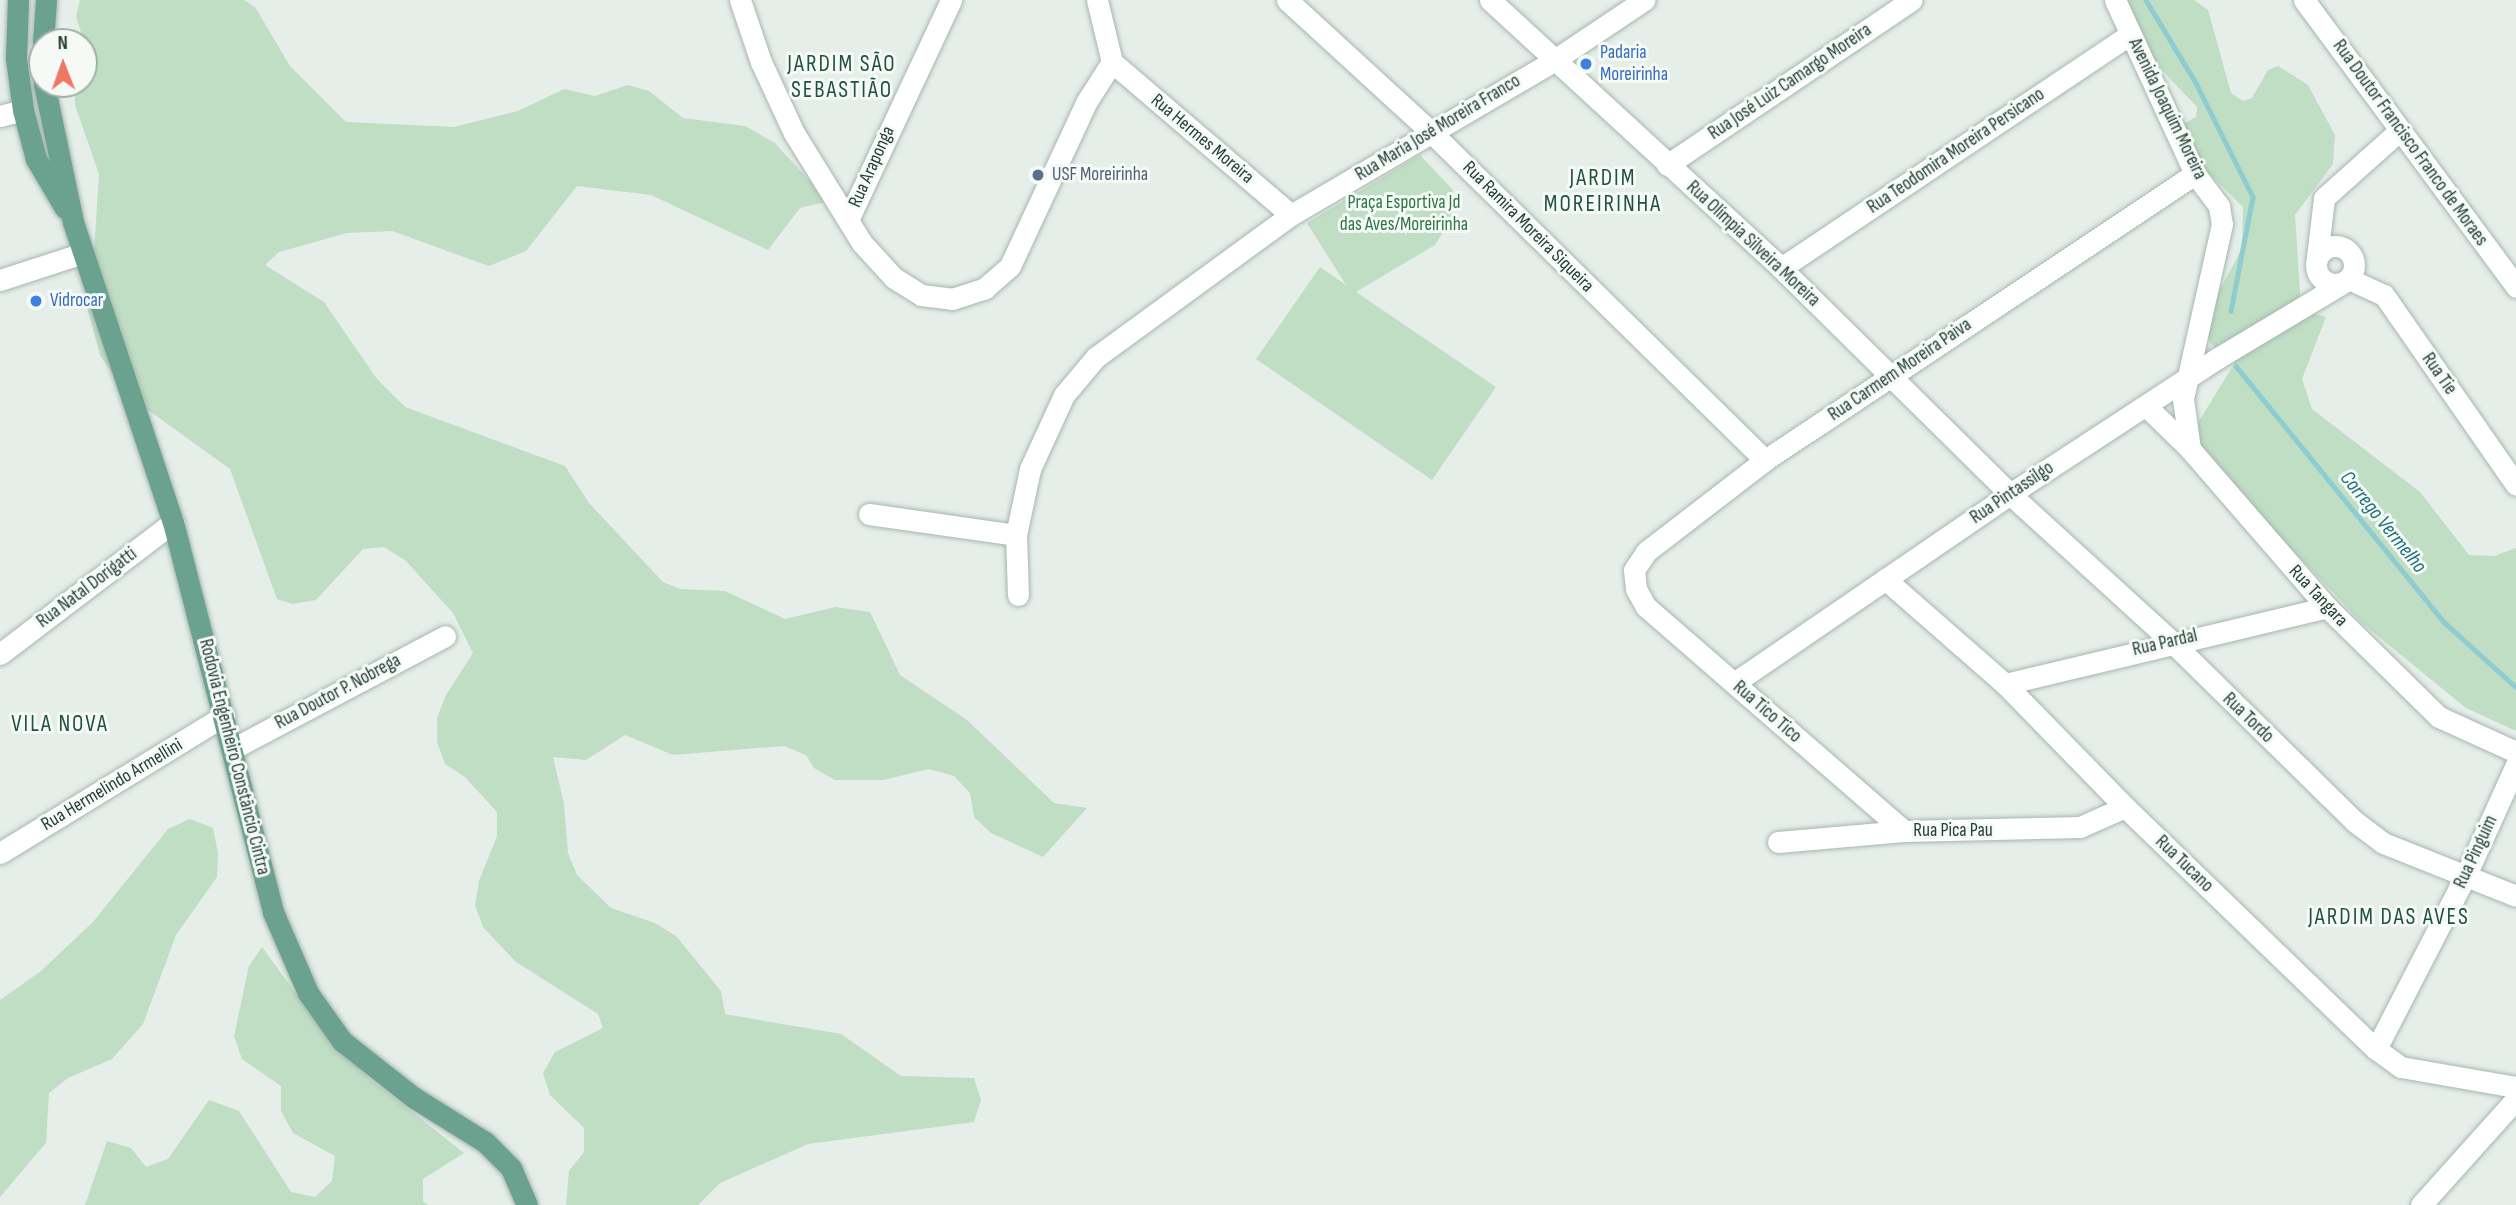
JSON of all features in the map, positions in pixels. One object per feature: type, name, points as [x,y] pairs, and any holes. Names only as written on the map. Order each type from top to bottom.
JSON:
[{"type":"main road","name":"Rodovia Engenheiro Constâncio Cintra","points":[[18,0],[16,58],[23,110],[36,159],[73,222]]},
{"type":"main road","points":[[44,28],[46,0]]},
{"type":"main road","name":"Rodovia Engenheiro Constâncio Cintra","points":[[47,98],[73,222],[173,522],[273,912],[308,993],[342,1041],[413,1097],[485,1142],[510,1168],[527,1205]]},
{"type":"street","points":[[740,0],[761,62],[794,133],[848,220],[894,278],[921,295],[952,299],[985,289],[1010,266],[1087,101],[1112,62],[1097,0]]},
{"type":"street","name":"Rua Araponga","points":[[848,220],[951,0]]},
{"type":"street","name":"Rua Ramira Moreira Siqueira","points":[[1287,0],[1432,133],[1765,460]]},
{"type":"street","name":"Rua Olímpia Silveira Moreira","points":[[1490,0],[1553,61],[1781,268],[2010,494]]},
{"type":"street","name":"Rua Maria José Moreira Franco","points":[[1018,594],[1016,535],[1030,469],[1064,395],[1096,356],[1130,328],[1292,215],[1553,61],[1644,0]]},
{"type":"street","name":"Rua José Luiz Camargo Moreira","points":[[1667,165],[1912,0]]},
{"type":"street","name":"Avenida Joaquim Moreira","points":[[2115,0],[2195,174],[2219,206],[2222,224],[2186,379],[2183,416],[2190,449]]},
{"type":"street","name":"Rua Doutor Francisco Franco de Moraes","points":[[2304,0],[2516,287]]},
{"type":"street","name":"Rua Teodomira Moreira Persicano","points":[[1781,268],[2130,34]]},
{"type":"street","name":"Rua Hermes Moreira","points":[[1112,62],[1292,215]]},
{"type":"street","points":[[0,116],[23,110]]},
{"type":"street","points":[[2321,208],[2355,265],[2346,281],[2328,283],[2317,265],[2321,208],[2325,198],[2400,130]]},
{"type":"street","name":"Rua Carmem Moreira Paiva","points":[[1636,589],[1634,570],[1647,551],[1765,460],[2195,174]]},
{"type":"street","points":[[824,181],[835,186],[865,184]]},
{"type":"street","points":[[2297,312],[2317,265],[2328,247],[2343,247]]},
{"type":"street","points":[[0,280],[83,253]]},
{"type":"street","name":"Rua Pintassilgo","points":[[1734,683],[2010,494],[2216,359],[2346,281]]},
{"type":"street","name":"Rua Tie","points":[[2346,281],[2384,295],[2516,485]]},
{"type":"street","points":[[2196,332],[2202,348],[2216,359]]},
{"type":"street","name":"Rua Tangara","points":[[2146,406],[2190,449],[2327,607],[2439,717],[2516,752]]},
{"type":"street","name":"Rua Tordo","points":[[2010,494],[2171,641],[2354,821],[2383,843],[2516,896]]},
{"type":"street","points":[[869,514],[1016,535]]},
{"type":"street","name":"Rua Natal Dorigatti","points":[[3,646],[173,522]]},
{"type":"street","name":"Rua Tucano","points":[[1885,579],[2005,684],[2125,807],[2376,1049],[2401,1067],[2516,1087]]},
{"type":"street","name":"Rua Tico Tico","points":[[1636,589],[1646,607],[1904,831]]},
{"type":"street","name":"Rua Pardal","points":[[2005,684],[2171,641],[2327,607]]},
{"type":"street","name":"Rua Doutor P. Nobrega","points":[[232,748],[445,636]]},
{"type":"street","name":"Rua Hermelindo Armellini","points":[[0,853],[224,716]]},
{"type":"street","name":"Rua Pinguim","points":[[2376,1049],[2466,875],[2516,765]]},
{"type":"street","name":"Rua Pica Pau","points":[[1778,842],[1904,831],[2080,827],[2125,807]]},
{"type":"street","points":[[2421,1205],[2516,1099]]},
{"type":"green space","points":[[80,0],[244,0],[255,7],[290,66],[346,122],[454,127],[518,111],[564,89],[595,96],[628,85],[649,91],[683,118],[745,126],[775,143],[817,189],[825,202],[800,208],[768,250],[651,195],[577,186],[526,251],[489,266],[392,231],[347,233],[279,252],[265,265],[324,302],[377,379],[405,407],[565,466],[589,503],[663,582],[680,589],[725,591],[785,619],[835,607],[870,612],[900,675],[967,720],[1054,803],[1087,808],[1043,857],[991,833],[974,817],[970,793],[954,776],[929,769],[883,780],[835,780],[814,768],[806,755],[784,746],[673,755],[625,735],[586,760],[553,757],[564,804],[568,853],[577,875],[611,908],[655,923],[676,936],[721,991],[725,1014],[841,1034],[901,1076],[974,1078],[981,1100],[974,1122],[808,1144],[720,1183],[698,1205],[566,1205],[569,1171],[584,1152],[584,1128],[550,1095],[543,1073],[555,1052],[603,1028],[598,1014],[516,962],[483,927],[475,905],[479,881],[497,836],[497,812],[465,777],[445,764],[437,742],[437,718],[446,695],[473,653],[453,613],[406,561],[384,547],[363,549],[316,600],[292,604],[277,599],[230,469],[126,394],[100,355],[87,307],[86,274],[94,253],[99,174],[75,105],[75,98],[98,98],[98,28],[80,28],[76,16]]},
{"type":"green space","points":[[2117,0],[2194,0],[2208,10],[2231,93],[2243,101],[2252,98],[2268,70],[2278,66],[2308,85],[2335,135],[2333,164],[2295,215],[2301,309],[2326,317],[2302,379],[2312,409],[2420,492],[2469,555],[2494,556],[2516,548],[2516,731],[2466,708],[2363,624],[2207,460],[2193,431],[2234,364],[2210,343],[2204,320],[2242,248],[2243,207],[2178,143],[2174,129],[2196,117],[2197,107],[2155,63]]},
{"type":"green space","name":"Praça Esportiva Jd das Aves/Moreirinha","points":[[1420,155],[1453,190],[1453,216],[1435,245],[1356,292],[1496,387],[1432,480],[1256,359],[1320,267],[1346,285],[1307,223]]},
{"type":"green space","points":[[190,819],[213,828],[218,853],[217,877],[176,935],[143,1024],[112,1059],[68,1078],[49,1093],[46,1143],[0,1197],[0,1000],[41,971],[93,922],[168,829]]},
{"type":"green space","points":[[262,947],[318,1024],[368,1077],[464,1153],[423,1179],[423,1202],[429,1205],[85,1205],[107,1141],[131,1148],[146,1167],[168,1159],[209,1100],[239,1111],[291,1192],[315,1197],[332,1181],[335,1156],[293,1133],[281,1111],[281,1086],[242,1059],[234,1036],[249,966]]},
{"type":"waterway","name":"Corrego Vermelho","points":[[2146,0],[2196,83],[2253,197],[2231,311]]},
{"type":"waterway","name":"Corrego Vermelho","points":[[2236,366],[2445,623],[2516,687]]},
{"type":"place","name":"Padaria Moreirinha","points":[[1586,64]]},
{"type":"place","name":"USF Moreirinha","points":[[1038,175]]},
{"type":"place","name":"Vidrocar","points":[[36,301]]},
{"type":"district","name":"JARDIM SÃO SEBASTIÃO","points":[[842,77]]},
{"type":"district","name":"JARDIM MOREIRINHA","points":[[1603,191]]},
{"type":"district","name":"VILA NOVA","points":[[60,724]]},
{"type":"district","name":"JARDIM DAS AVES","points":[[2389,917]]}]
